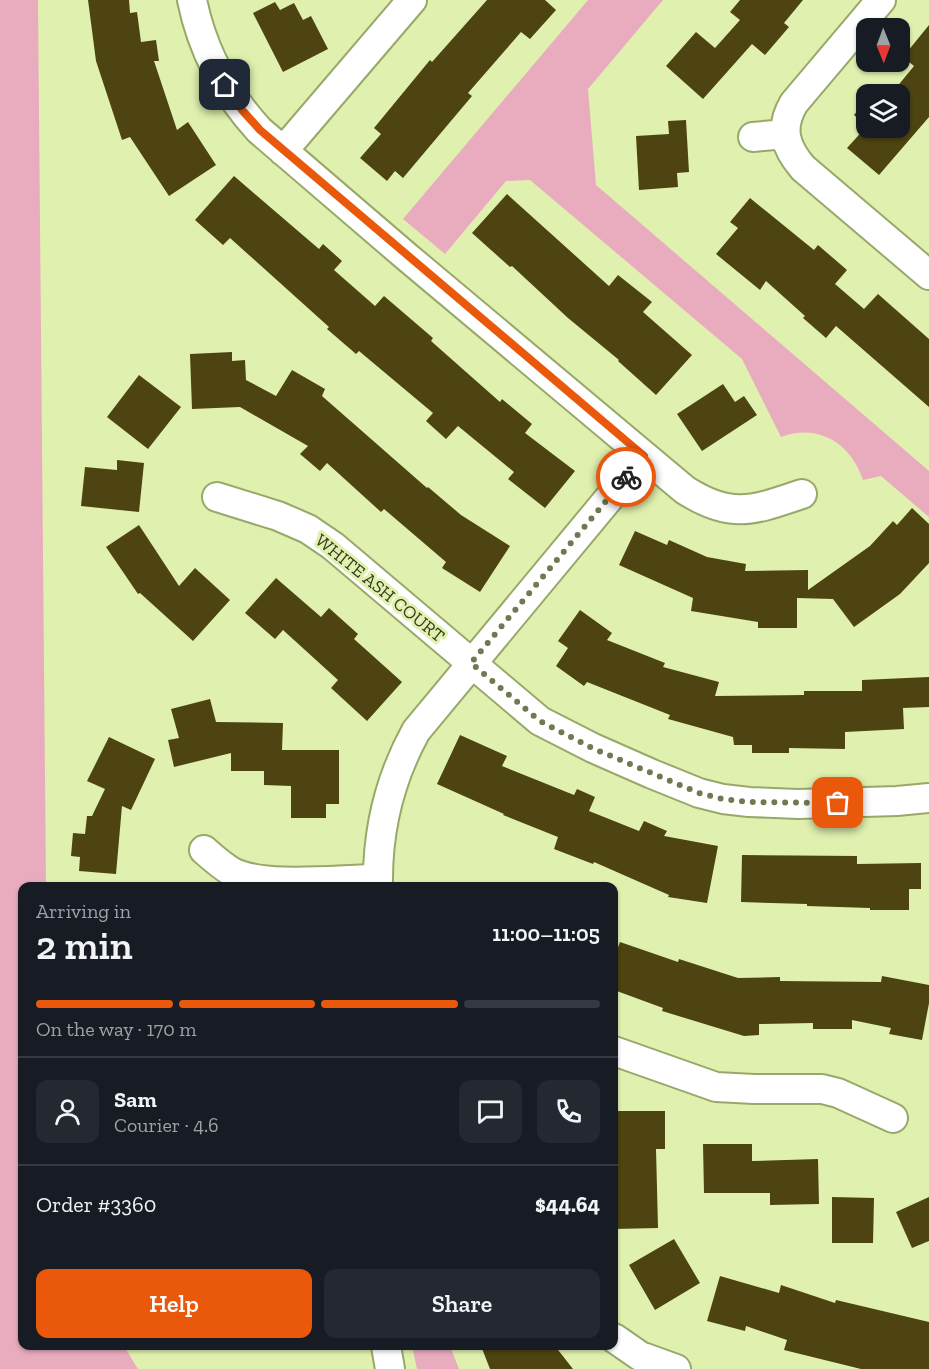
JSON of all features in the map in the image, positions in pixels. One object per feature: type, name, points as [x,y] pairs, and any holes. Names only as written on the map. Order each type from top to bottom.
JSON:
[{"type":"street","points":[[192,0],[197,24],[206,46],[225,85],[250,120],[283,151],[644,456],[699,498],[727,508],[743,510],[760,508],[802,494]]},
{"type":"street","points":[[283,151],[412,0]]},
{"type":"street","points":[[881,0],[794,103],[785,121],[785,134],[791,151],[803,168],[929,275]]},
{"type":"street","points":[[753,137],[785,134]]},
{"type":"street","points":[[378,882],[378,851],[385,808],[399,763],[416,730],[644,456]]},
{"type":"street","name":"WHITE ASH COURT","points":[[217,497],[278,516],[308,529],[333,546],[540,721],[592,748],[699,793],[723,799],[798,804],[929,798]]},
{"type":"street","points":[[204,850],[234,873],[252,878],[327,882]]},
{"type":"street","points":[[618,1052],[716,1087],[822,1089],[838,1093],[893,1118]]},
{"type":"street","points":[[618,1341],[640,1356],[676,1369]]},
{"type":"street","points":[[387,1350],[390,1369]]},
{"type":"shaded area","points":[[0,0],[38,0],[46,882],[18,882],[18,1350],[126,1350],[138,1369],[0,1369]]},
{"type":"shaded area","points":[[588,0],[663,0],[588,89],[596,185],[929,471],[929,517],[881,476],[863,480],[850,456],[832,440],[808,433],[795,433],[781,437],[742,359],[530,180],[506,181],[445,254],[403,219]]},
{"type":"shaded area","points":[[413,1350],[452,1350],[459,1369],[417,1369]]},
{"type":"building","points":[[88,0],[129,0],[130,13],[137,12],[141,42],[156,40],[159,61],[154,61],[177,130],[188,122],[216,165],[169,196],[130,137],[122,140],[96,61]]},
{"type":"building","points":[[487,0],[545,0],[556,10],[530,39],[521,32],[468,93],[472,96],[403,178],[395,171],[387,181],[360,158],[381,134],[374,128],[430,60],[432,62]]},
{"type":"building","points":[[740,0],[803,0],[784,23],[789,27],[765,55],[752,44],[703,99],[666,66],[696,32],[715,48],[740,20],[730,12]]},
{"type":"building","points":[[275,2],[280,10],[294,3],[303,20],[311,16],[328,49],[283,72],[253,13]]},
{"type":"building","points":[[929,25],[929,117],[879,175],[847,148],[856,138],[910,138],[910,84],[899,84],[914,66],[910,63],[910,48]]},
{"type":"building","points":[[686,120],[689,172],[677,173],[678,187],[639,190],[636,136],[669,134],[668,121]]},
{"type":"building","points":[[234,176],[319,249],[323,244],[342,261],[334,270],[375,306],[384,296],[433,338],[431,341],[500,402],[502,399],[532,424],[525,433],[575,471],[545,508],[508,479],[514,472],[458,426],[446,439],[426,421],[433,413],[359,351],[356,354],[327,329],[329,327],[230,238],[223,245],[195,220]]},
{"type":"building","points":[[507,194],[609,286],[618,275],[652,302],[643,312],[692,355],[656,395],[619,360],[472,233]]},
{"type":"building","points":[[750,198],[814,250],[818,245],[847,270],[835,284],[864,309],[878,294],[929,339],[929,407],[836,326],[826,338],[766,281],[760,290],[716,254],[738,228],[730,222]]},
{"type":"building","points":[[232,352],[232,361],[245,360],[246,380],[276,396],[292,370],[325,389],[322,396],[427,488],[461,515],[510,546],[480,592],[442,568],[446,562],[384,509],[381,512],[327,463],[320,471],[300,454],[308,446],[240,407],[192,409],[190,354]]},
{"type":"building","points":[[139,375],[181,407],[148,449],[107,417]]},
{"type":"building","points":[[723,384],[735,402],[744,396],[757,415],[702,451],[677,414]]},
{"type":"building","points":[[117,460],[144,463],[139,512],[81,506],[85,467],[117,470]]},
{"type":"building","points":[[912,508],[929,524],[929,563],[900,594],[854,627],[833,599],[797,598],[797,628],[758,628],[758,622],[691,611],[693,598],[619,565],[635,531],[667,545],[669,540],[707,557],[746,564],[745,571],[808,570],[808,590],[870,546],[893,521],[897,525]]},
{"type":"building","points":[[139,525],[179,586],[195,568],[230,600],[193,641],[140,593],[138,594],[106,547]]},
{"type":"building","points":[[276,578],[321,617],[329,608],[358,634],[354,639],[402,682],[367,721],[331,688],[338,680],[283,630],[275,639],[245,613]]},
{"type":"building","points":[[580,610],[612,633],[607,640],[665,663],[663,667],[719,682],[715,696],[804,695],[804,691],[862,691],[862,680],[929,677],[929,707],[903,708],[904,729],[845,732],[845,749],[789,748],[789,753],[752,753],[752,745],[734,745],[733,737],[668,719],[670,715],[587,682],[584,686],[556,666],[568,648],[558,641]]},
{"type":"building","points":[[210,699],[216,722],[283,723],[282,750],[339,750],[339,804],[326,804],[326,818],[291,818],[291,786],[264,785],[264,771],[231,771],[231,753],[174,767],[168,740],[179,738],[171,709]]},
{"type":"building","points":[[460,735],[507,756],[502,766],[574,795],[577,789],[595,797],[589,811],[639,831],[644,821],[667,831],[664,836],[718,846],[707,903],[668,897],[669,895],[594,862],[593,864],[554,849],[558,837],[503,815],[437,784]]},
{"type":"building","points":[[109,737],[155,759],[131,810],[122,806],[116,874],[79,871],[80,857],[71,856],[73,833],[85,834],[87,816],[92,816],[105,789],[87,781]]},
{"type":"building","points":[[742,855],[857,856],[857,864],[921,863],[921,889],[909,889],[909,910],[870,910],[870,908],[807,906],[807,904],[741,902]]},
{"type":"building","points":[[620,942],[678,962],[679,959],[738,978],[780,977],[780,981],[881,982],[882,976],[929,985],[929,1003],[922,1040],[889,1034],[891,1028],[852,1020],[852,1029],[813,1029],[813,1023],[759,1024],[759,1035],[744,1036],[662,1011],[663,1008],[618,991]]},
{"type":"building","points":[[618,1111],[665,1111],[665,1149],[656,1149],[658,1228],[618,1229]]},
{"type":"building","points":[[703,1144],[752,1144],[752,1161],[818,1159],[819,1204],[770,1205],[770,1193],[704,1193]]},
{"type":"building","points":[[832,1197],[874,1198],[873,1243],[832,1243]]},
{"type":"building","points":[[929,1197],[929,1241],[912,1248],[896,1212]]},
{"type":"building","points":[[674,1239],[700,1283],[655,1310],[629,1265]]},
{"type":"building","points":[[720,1276],[779,1293],[781,1285],[835,1303],[836,1300],[929,1322],[929,1369],[861,1369],[784,1350],[787,1340],[746,1326],[745,1331],[707,1321]]},
{"type":"building","points":[[483,1350],[558,1350],[573,1369],[490,1369]]},
{"type":"way so far","points":[[626,477],[471,663],[540,721],[592,748],[699,793],[748,802],[838,803]]},
{"type":"route","points":[[225,85],[250,120],[283,151],[644,456],[626,477]]}]
